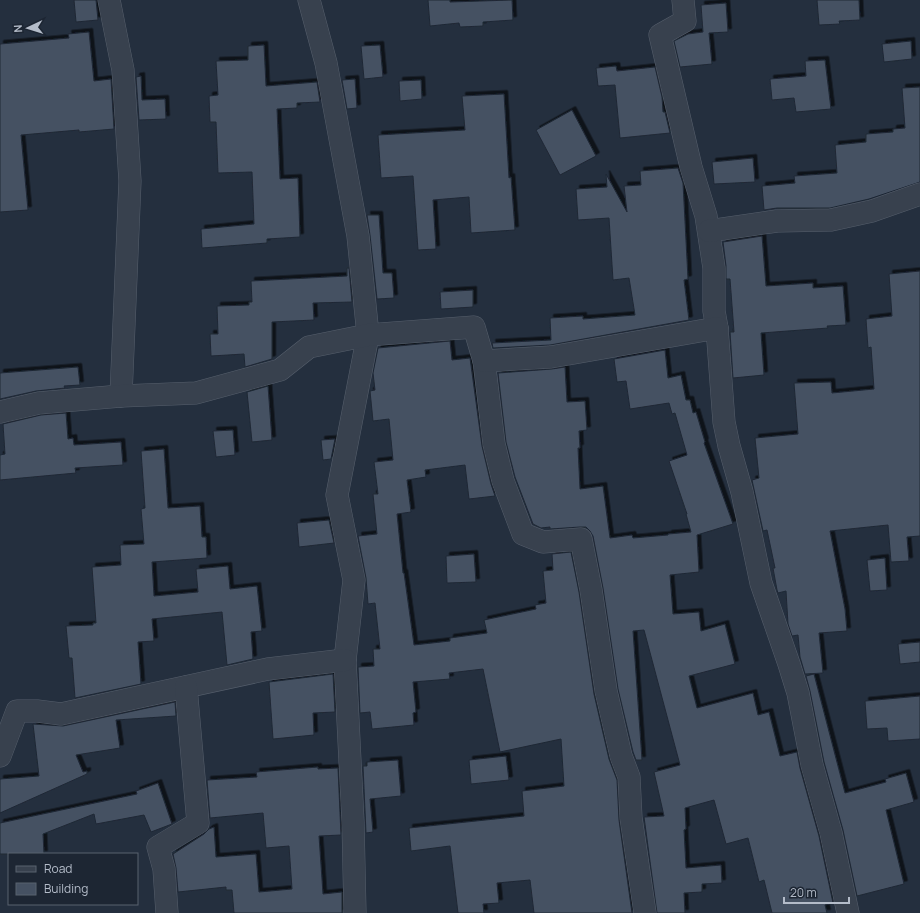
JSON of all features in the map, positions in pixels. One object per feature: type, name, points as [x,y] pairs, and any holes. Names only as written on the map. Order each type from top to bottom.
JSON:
[{"type":"street","points":[[109,0],[123,70],[130,181],[122,396]]},
{"type":"street","points":[[309,0],[326,63],[358,236],[368,335],[337,495],[354,580],[345,660],[354,822],[356,913]]},
{"type":"street","points":[[683,0],[685,21],[660,35],[691,167],[709,231],[714,268],[714,311],[717,328],[725,428],[742,492],[761,583],[798,693],[812,765],[831,833],[848,913]]},
{"type":"street","points":[[709,231],[777,221],[831,220],[872,211],[920,194]]},
{"type":"street","points":[[0,412],[39,403],[122,396],[196,393],[280,370],[309,347],[368,335],[474,327],[484,361],[494,444],[503,481],[523,534],[542,542],[581,539],[591,590],[606,690],[621,756],[629,777],[631,818],[645,913]]},
{"type":"street","points":[[484,361],[551,356],[717,328]]},
{"type":"street","points":[[0,756],[17,711],[37,711],[61,714],[268,669],[345,660]]},
{"type":"street","points":[[168,913],[164,870],[158,847],[198,823],[186,687]]},
{"type":"building","points":[[74,0],[96,0],[98,20],[76,22]]},
{"type":"building","points":[[428,0],[450,0],[450,2],[512,0],[513,20],[483,22],[483,26],[460,27],[459,23],[430,26]]},
{"type":"building","points":[[817,0],[859,0],[860,20],[839,21],[840,24],[819,25]]},
{"type":"building","points":[[726,3],[728,32],[709,33],[712,64],[680,67],[674,41],[688,34],[703,32],[701,5]]},
{"type":"building","points":[[89,32],[94,81],[111,79],[114,129],[79,132],[79,130],[21,135],[28,210],[0,212],[0,44],[69,38],[68,34]]},
{"type":"building","points":[[911,41],[912,59],[884,62],[882,44]]},
{"type":"building","points":[[264,45],[266,86],[317,82],[320,102],[297,103],[297,108],[277,109],[280,179],[298,178],[300,237],[267,239],[267,243],[202,248],[201,229],[254,224],[252,172],[218,173],[216,122],[210,122],[209,96],[218,95],[216,61],[248,60],[248,46]]},
{"type":"building","points":[[380,45],[383,77],[364,79],[361,46]]},
{"type":"building","points":[[825,60],[831,109],[796,112],[794,98],[772,100],[770,79],[806,76],[805,61]]},
{"type":"building","points":[[616,66],[617,71],[655,67],[662,97],[663,112],[665,112],[670,133],[620,138],[615,85],[598,86],[596,68]]},
{"type":"building","points":[[141,76],[142,100],[165,99],[166,119],[139,120],[136,77]]},
{"type":"building","points":[[355,79],[357,108],[347,109],[342,80]]},
{"type":"building","points":[[421,80],[422,99],[400,101],[399,81]]},
{"type":"building","points":[[920,87],[920,182],[869,199],[830,208],[777,208],[764,210],[762,186],[795,183],[794,176],[837,173],[835,145],[866,142],[866,134],[893,132],[893,129],[905,128],[902,88]]},
{"type":"building","points":[[504,94],[509,178],[511,177],[515,230],[471,233],[469,197],[433,200],[436,249],[418,250],[413,176],[381,178],[378,135],[465,130],[462,96]]},
{"type":"building","points":[[572,110],[596,156],[560,175],[536,130]]},
{"type":"building","points":[[753,158],[755,182],[714,184],[712,162]]},
{"type":"building","points":[[678,168],[683,183],[688,279],[684,280],[689,320],[550,345],[493,348],[492,343],[551,340],[550,318],[583,316],[583,319],[635,315],[629,278],[613,280],[609,218],[578,220],[576,189],[607,187],[606,174],[627,212],[624,186],[641,185],[640,171]]},
{"type":"building","points":[[367,215],[379,215],[383,273],[392,273],[394,298],[377,299]]},
{"type":"building","points":[[762,236],[766,286],[813,283],[813,288],[843,286],[846,325],[827,326],[828,328],[761,333],[764,375],[733,378],[730,332],[734,332],[730,279],[726,279],[723,242]]},
{"type":"building","points":[[347,268],[349,268],[352,302],[313,303],[314,320],[272,322],[272,359],[245,367],[244,354],[211,356],[210,334],[218,334],[217,306],[249,305],[249,302],[252,302],[251,281],[347,276]]},
{"type":"building","points":[[920,271],[920,536],[907,537],[909,561],[891,562],[888,525],[830,531],[845,609],[847,631],[819,633],[823,673],[805,674],[800,657],[798,635],[792,636],[788,624],[786,591],[778,593],[777,590],[773,568],[775,568],[767,530],[763,531],[752,480],[759,478],[755,438],[798,434],[794,383],[831,382],[832,393],[874,389],[871,347],[868,348],[866,319],[892,316],[889,274]]},
{"type":"building","points":[[473,290],[473,307],[441,309],[440,292]]},
{"type":"building","points":[[450,341],[452,360],[470,358],[482,446],[495,496],[469,499],[465,465],[425,470],[426,477],[407,480],[411,512],[397,514],[403,573],[414,645],[450,641],[450,638],[487,633],[484,620],[536,609],[535,605],[546,603],[543,571],[553,570],[552,554],[571,552],[579,592],[594,694],[609,759],[617,780],[619,820],[632,913],[534,913],[530,880],[497,883],[499,903],[483,904],[484,913],[458,913],[450,846],[411,851],[409,828],[524,816],[522,791],[564,786],[561,739],[500,752],[483,669],[449,673],[450,679],[413,682],[416,712],[413,713],[414,725],[372,729],[370,712],[360,713],[358,667],[374,666],[373,649],[380,649],[375,603],[368,604],[366,578],[358,536],[377,534],[373,494],[378,494],[374,462],[393,460],[389,419],[373,421],[370,391],[375,390],[373,373],[378,348]]},
{"type":"building","points":[[665,350],[668,378],[681,375],[686,400],[690,400],[693,413],[696,412],[705,442],[704,443],[733,524],[697,535],[699,572],[670,575],[673,614],[699,612],[701,631],[725,624],[735,664],[689,676],[697,708],[753,693],[758,715],[769,712],[780,756],[797,752],[819,836],[833,903],[825,905],[827,913],[772,913],[764,880],[759,882],[748,838],[726,844],[714,800],[685,808],[686,829],[684,830],[686,868],[721,865],[722,883],[702,884],[702,892],[684,893],[685,913],[657,913],[644,817],[664,816],[654,772],[680,765],[644,630],[633,631],[642,760],[636,760],[618,689],[603,588],[593,536],[586,527],[550,529],[550,527],[541,528],[533,524],[515,477],[506,442],[498,373],[565,367],[567,402],[585,401],[587,430],[579,431],[580,448],[578,448],[580,489],[603,486],[610,538],[632,535],[633,538],[691,532],[687,514],[669,461],[687,455],[675,413],[672,414],[669,403],[630,409],[626,381],[617,382],[614,359]]},
{"type":"building","points":[[78,367],[80,385],[64,386],[65,388],[36,391],[0,399],[0,373]]},
{"type":"building","points":[[268,386],[272,440],[252,442],[247,392]]},
{"type":"building","points":[[66,413],[68,439],[73,438],[74,445],[121,442],[123,465],[75,468],[76,473],[0,480],[0,455],[5,454],[3,424],[41,415]]},
{"type":"building","points":[[233,430],[235,455],[216,457],[213,431]]},
{"type":"building","points":[[335,439],[331,459],[323,460],[321,440]]},
{"type":"building","points":[[164,449],[168,508],[200,506],[202,537],[206,537],[207,558],[152,562],[154,596],[198,592],[196,569],[228,566],[230,589],[257,586],[262,631],[251,632],[253,659],[227,665],[222,612],[152,619],[154,641],[138,642],[141,684],[75,698],[72,658],[69,658],[66,626],[93,625],[93,623],[96,623],[92,567],[121,565],[120,545],[144,544],[141,509],[145,508],[141,451]]},
{"type":"building","points":[[329,520],[334,543],[299,547],[297,523]]},
{"type":"building","points":[[474,554],[476,582],[447,583],[446,556]]},
{"type":"building","points":[[885,558],[887,590],[870,591],[867,560]]},
{"type":"building","points":[[920,642],[920,662],[900,664],[898,644]]},
{"type":"building","points":[[333,674],[335,712],[313,713],[314,735],[273,739],[269,682]]},
{"type":"building","points":[[814,674],[845,793],[886,782],[885,779],[906,773],[914,802],[886,810],[904,884],[857,896],[843,830],[824,762],[806,676]]},
{"type":"building","points":[[920,696],[920,739],[888,741],[887,728],[867,729],[865,701]]},
{"type":"building","points":[[175,702],[176,716],[116,720],[120,748],[76,755],[83,772],[87,771],[87,774],[0,813],[0,779],[39,776],[33,724],[63,726]]},
{"type":"building","points":[[506,756],[509,780],[471,784],[469,760]]},
{"type":"building","points":[[398,760],[401,796],[370,799],[373,832],[366,833],[363,766],[367,766],[367,762]]},
{"type":"building","points":[[318,767],[318,769],[338,768],[341,835],[319,836],[323,894],[342,892],[342,913],[234,913],[232,890],[226,890],[226,887],[178,892],[173,854],[214,827],[216,857],[256,854],[259,892],[292,889],[289,846],[266,848],[263,813],[210,818],[207,780],[257,777],[256,772]]},
{"type":"building","points":[[158,783],[172,824],[151,832],[144,815],[96,824],[94,814],[43,834],[44,853],[0,854],[0,823],[137,794],[136,791]]}]
